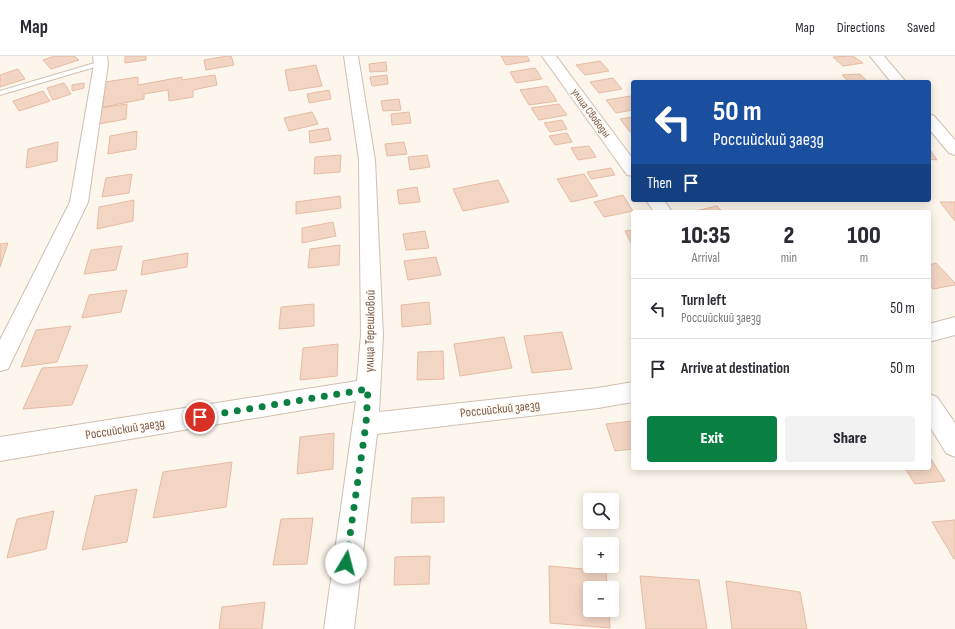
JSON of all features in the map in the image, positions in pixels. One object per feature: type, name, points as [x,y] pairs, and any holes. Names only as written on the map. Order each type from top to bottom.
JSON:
[{"type":"street","name":"улица Терешковой","points":[[339,629],[366,424],[372,335],[368,160],[351,56]]},
{"type":"street","name":"улица Свободы","points":[[549,56],[631,167]]},
{"type":"street","points":[[878,56],[897,80]]},
{"type":"street","points":[[0,362],[79,202],[100,60]]},
{"type":"street","points":[[931,121],[955,150]]},
{"type":"street","points":[[931,332],[955,326]]},
{"type":"street","name":"Российский заезд","points":[[0,449],[368,389]]},
{"type":"street","name":"Российский заезд","points":[[366,424],[598,398],[631,392]]},
{"type":"street","points":[[931,407],[955,445]]},
{"type":"lane","points":[[0,93],[100,60]]},
{"type":"building","points":[[55,56],[74,56],[79,60],[51,69],[43,60]]},
{"type":"building","points":[[125,56],[146,56],[146,60],[125,63]]},
{"type":"building","points":[[231,56],[234,65],[206,70],[204,60]]},
{"type":"building","points":[[501,56],[527,56],[530,61],[506,65]]},
{"type":"building","points":[[853,56],[863,63],[843,66],[833,57]]},
{"type":"building","points":[[600,61],[609,71],[585,75],[576,65]]},
{"type":"building","points":[[386,62],[387,71],[370,72],[369,64]]},
{"type":"building","points":[[316,65],[322,86],[289,91],[285,70]]},
{"type":"building","points":[[535,68],[542,79],[516,83],[510,72]]},
{"type":"building","points":[[18,69],[25,79],[0,87],[0,75]]},
{"type":"building","points":[[860,74],[866,80],[847,80],[842,75]]},
{"type":"building","points":[[215,75],[217,85],[193,90],[193,97],[169,101],[168,90],[144,94],[144,99],[103,107],[105,82],[138,77],[138,85],[182,77],[182,80]]},
{"type":"building","points":[[387,75],[388,84],[372,86],[370,77]]},
{"type":"building","points":[[613,78],[622,89],[599,93],[590,82]]},
{"type":"building","points":[[64,83],[71,94],[53,100],[47,88]]},
{"type":"building","points":[[84,83],[84,88],[72,91],[72,85]]},
{"type":"building","points":[[547,86],[557,101],[529,105],[520,90]]},
{"type":"building","points":[[329,90],[331,99],[309,103],[307,94]]},
{"type":"building","points":[[43,91],[50,101],[19,111],[13,101]]},
{"type":"building","points":[[631,96],[631,110],[616,113],[606,100]]},
{"type":"building","points":[[399,99],[401,110],[383,111],[381,101]]},
{"type":"building","points":[[127,104],[126,119],[99,124],[101,108]]},
{"type":"building","points":[[559,104],[567,115],[539,120],[531,108]]},
{"type":"building","points":[[312,112],[318,124],[289,131],[284,118]]},
{"type":"building","points":[[409,112],[411,123],[392,125],[391,114]]},
{"type":"building","points":[[631,117],[631,132],[630,132],[620,119]]},
{"type":"building","points":[[562,120],[567,129],[550,132],[544,123]]},
{"type":"building","points":[[328,128],[331,140],[310,143],[309,131]]},
{"type":"building","points":[[137,131],[136,149],[108,154],[110,136]]},
{"type":"building","points":[[567,133],[572,142],[555,145],[549,136]]},
{"type":"building","points":[[58,142],[57,161],[26,168],[28,149]]},
{"type":"building","points":[[404,142],[407,154],[387,156],[385,144]]},
{"type":"building","points":[[589,146],[596,157],[578,160],[571,148]]},
{"type":"building","points":[[931,151],[937,160],[931,159]]},
{"type":"building","points":[[341,155],[340,172],[314,174],[315,157]]},
{"type":"building","points":[[427,155],[430,167],[410,170],[408,157]]},
{"type":"building","points":[[611,168],[615,175],[591,179],[587,172]]},
{"type":"building","points":[[132,174],[129,193],[102,197],[106,178]]},
{"type":"building","points":[[584,174],[598,196],[571,202],[557,179]]},
{"type":"building","points":[[498,180],[509,202],[463,211],[453,189]]},
{"type":"building","points":[[417,187],[420,202],[399,204],[397,190]]},
{"type":"building","points":[[623,195],[632,210],[604,217],[594,202]]},
{"type":"building","points":[[340,196],[341,208],[296,214],[296,202]]},
{"type":"building","points":[[134,200],[133,221],[97,229],[99,207]]},
{"type":"building","points":[[940,202],[955,202],[955,221]]},
{"type":"building","points":[[717,206],[721,210],[700,210]]},
{"type":"building","points":[[333,222],[336,236],[302,243],[302,228]]},
{"type":"building","points":[[631,230],[631,243],[625,231]]},
{"type":"building","points":[[425,231],[429,248],[406,250],[403,234]]},
{"type":"building","points":[[8,243],[0,267],[0,244]]},
{"type":"building","points":[[340,245],[339,265],[308,268],[310,249]]},
{"type":"building","points":[[122,246],[116,270],[84,274],[91,250]]},
{"type":"building","points":[[188,253],[187,267],[141,275],[143,261]]},
{"type":"building","points":[[436,257],[441,275],[408,280],[404,261]]},
{"type":"building","points":[[936,263],[955,283],[955,285],[933,289],[931,287],[931,264]]},
{"type":"building","points":[[127,290],[121,312],[82,318],[89,295]]},
{"type":"building","points":[[429,302],[431,324],[402,327],[401,305]]},
{"type":"building","points":[[314,304],[314,326],[279,329],[281,307]]},
{"type":"building","points":[[71,326],[57,362],[21,367],[36,330]]},
{"type":"building","points":[[562,332],[572,369],[532,373],[524,336]]},
{"type":"building","points":[[504,337],[512,368],[460,376],[454,344]]},
{"type":"building","points":[[338,344],[337,376],[300,380],[303,348]]},
{"type":"building","points":[[443,351],[444,379],[417,380],[418,352]]},
{"type":"building","points":[[88,365],[72,405],[23,409],[42,368]]},
{"type":"building","points":[[631,421],[631,449],[615,451],[606,424]]},
{"type":"building","points":[[334,433],[333,469],[297,474],[300,437]]},
{"type":"building","points":[[931,459],[945,481],[915,484],[906,470],[931,470]]},
{"type":"building","points":[[232,462],[226,507],[153,518],[163,472]]},
{"type":"building","points":[[137,489],[127,542],[82,550],[95,496]]},
{"type":"building","points":[[444,497],[444,522],[411,523],[412,498]]},
{"type":"building","points":[[54,511],[46,549],[7,558],[17,519]]},
{"type":"building","points":[[313,518],[307,564],[273,565],[281,519]]},
{"type":"building","points":[[955,520],[955,559],[954,559],[932,522]]},
{"type":"building","points":[[430,556],[429,584],[394,585],[395,557]]},
{"type":"building","points":[[549,566],[583,569],[583,573],[606,573],[607,581],[583,581],[583,617],[609,617],[610,628],[550,623]]},
{"type":"building","points":[[640,576],[699,580],[707,629],[646,629]]},
{"type":"building","points":[[726,581],[800,592],[807,629],[732,629]]},
{"type":"building","points":[[265,602],[262,629],[219,629],[222,607]]},
{"type":"route","points":[[200,417],[368,389],[366,424],[346,563]]}]
